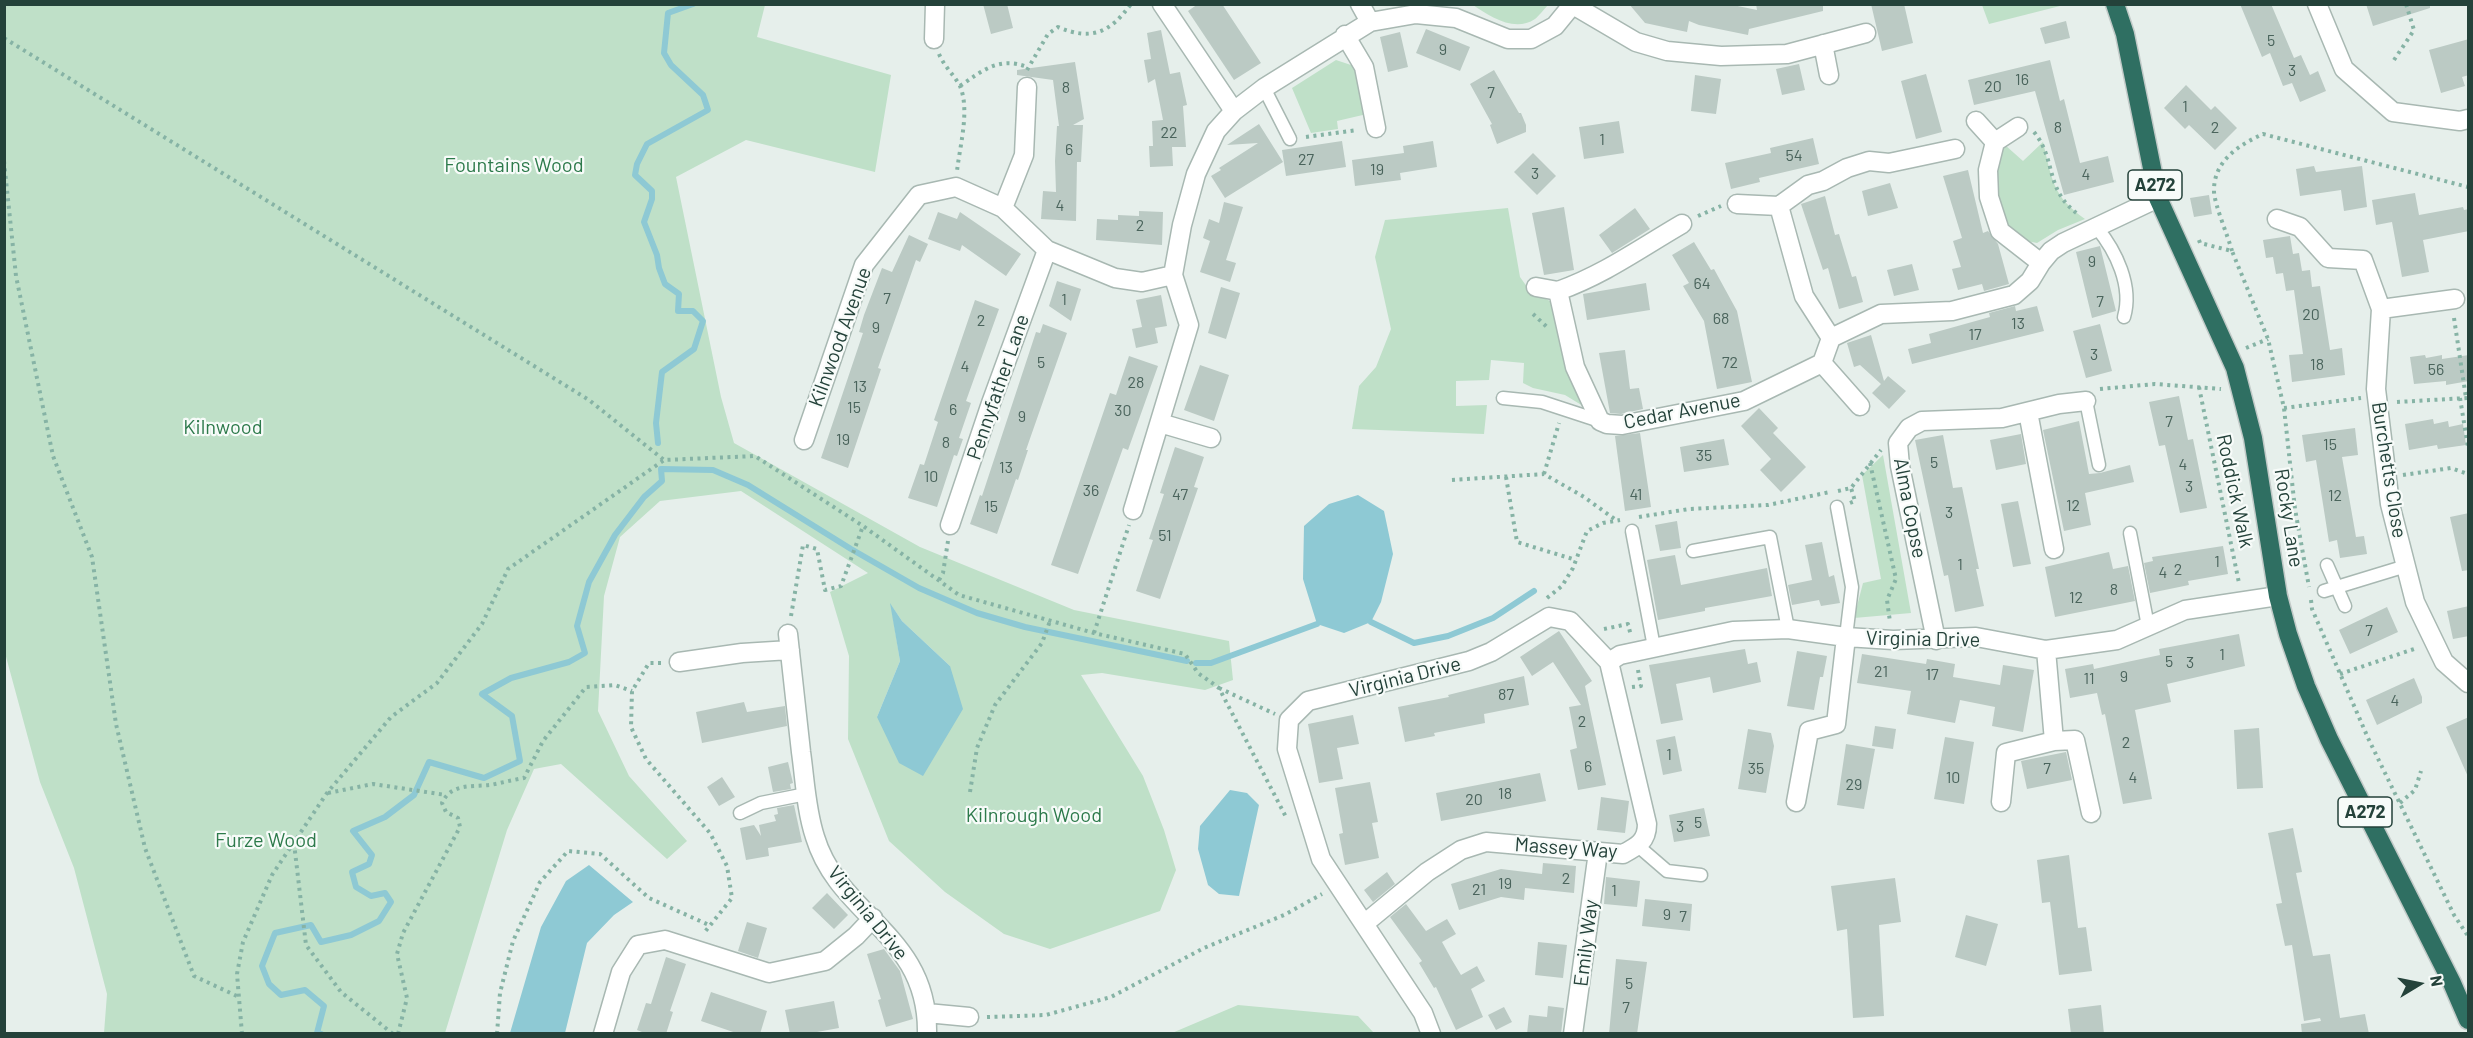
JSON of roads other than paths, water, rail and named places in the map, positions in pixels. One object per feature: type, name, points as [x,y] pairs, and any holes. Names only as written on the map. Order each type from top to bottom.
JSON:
[{"type":"highway","name":"Rocky Lane","points":[[2115,4],[2125,33],[2158,198],[2235,368],[2253,438],[2278,596],[2306,686],[2329,739],[2469,1020]]},
{"type":"street","points":[[934,39],[935,4]]},
{"type":"street","points":[[1162,4],[1234,111]]},
{"type":"street","points":[[1360,4],[1370,22]]},
{"type":"street","points":[[2317,4],[2344,69],[2393,112],[2460,122],[2469,119]]},
{"type":"street","points":[[1134,510],[1189,325],[1173,275],[1182,225],[1196,174],[1216,131],[1234,111],[1264,88],[1345,35],[1370,22],[1416,14],[1456,18],[1508,39],[1532,39],[1555,26],[1573,5],[1636,42],[1667,51],[1721,56],[1787,54],[1866,33]]},
{"type":"street","points":[[1345,35],[1364,67],[1376,128]]},
{"type":"street","points":[[1823,44],[1829,75]]},
{"type":"street","points":[[1027,87],[1024,155],[1003,208],[1047,250],[1115,278],[1142,282],[1173,275]]},
{"type":"street","points":[[1976,121],[1995,142]]},
{"type":"street","points":[[2022,126],[1995,142],[1988,170],[1989,197],[2000,231],[2041,263]]},
{"type":"street","points":[[1737,204],[1779,206],[1808,185],[1823,181],[1847,168],[1869,161],[1889,163],[1956,149]]},
{"type":"street","name":"Kilnwood Avenue","points":[[804,440],[864,265],[919,195],[956,187],[1003,208]]},
{"type":"street","points":[[1860,406],[1822,363],[1831,338],[1881,314],[1952,311],[2014,295],[2030,281],[2051,251],[2063,243],[2158,198]]},
{"type":"street","points":[[1779,206],[1804,296],[1831,338]]},
{"type":"street","name":"Burchetts Close","points":[[2277,219],[2300,227],[2328,258],[2363,260],[2381,309],[2378,400],[2387,478],[2391,504],[2415,602],[2444,662],[2469,683]]},
{"type":"street","points":[[1536,287],[1558,291],[1589,280],[1682,224]]},
{"type":"street","name":"Pennyfather Lane","points":[[951,525],[991,403],[1047,250]]},
{"type":"street","name":"Cedar Avenue","points":[[1558,291],[1575,367],[1599,421],[1607,424],[1622,425],[1744,401],[1822,363]]},
{"type":"street","points":[[2381,309],[2453,299]]},
{"type":"street","name":"Alma Copse","points":[[1936,640],[1900,466],[1898,443],[1909,428],[1922,421],[2002,418],[2092,395]]},
{"type":"street","points":[[2028,412],[2054,549]]},
{"type":"street","points":[[1160,423],[1211,438]]},
{"type":"street","name":"Virginia Drive","points":[[1364,924],[1321,859],[1287,748],[1289,720],[1308,701],[1469,661],[1491,652],[1549,617],[1570,621],[1609,662],[1620,655],[1733,631],[1788,629],[1846,637],[1893,640],[1976,637],[2046,650],[2118,640],[2185,610],[2278,596]]},
{"type":"street","name":"Virginia Drive","points":[[1796,802],[1809,731],[1836,724],[1846,637]]},
{"type":"street","name":"Virginia Drive","points":[[679,662],[742,653],[789,642],[806,794],[815,838],[832,874],[905,955],[922,989],[927,1013],[927,1034]]},
{"type":"street","points":[[2046,650],[2054,741]]},
{"type":"street","name":"Massey Way","points":[[1364,924],[1427,872],[1461,850],[1486,842],[1623,854],[1638,846],[1647,836],[1647,824],[1609,662]]},
{"type":"street","points":[[2001,802],[2006,753],[2054,741],[2075,740],[2091,813]]},
{"type":"street","name":"Emily Way","points":[[1573,1034],[1598,852]]},
{"type":"street","points":[[603,1034],[621,972],[638,945],[665,940],[769,973],[825,961],[856,936],[873,918]]},
{"type":"street","points":[[1364,924],[1423,1013],[1431,1034]]},
{"type":"street","points":[[927,1013],[969,1017]]},
{"type":"lane","points":[[1264,88],[1290,139]]},
{"type":"lane","points":[[2097,228],[2109,242],[2120,266],[2127,306],[2124,317]]},
{"type":"lane","points":[[2092,395],[2099,465]]},
{"type":"lane","points":[[1503,398],[1542,402],[1599,421]]},
{"type":"lane","points":[[1837,507],[1852,587],[1846,637]]},
{"type":"lane","points":[[1631,525],[1654,647]]},
{"type":"lane","points":[[2130,533],[2148,626]]},
{"type":"lane","points":[[1693,551],[1770,537],[1788,629]]},
{"type":"lane","points":[[2326,565],[2330,589],[2345,606]]},
{"type":"lane","points":[[2330,589],[2406,566]]},
{"type":"lane","points":[[740,813],[761,803],[806,794]]},
{"type":"lane","points":[[1638,846],[1667,871],[1701,875]]},
{"type":"water","points":[[1358,495],[1384,511],[1393,554],[1381,602],[1371,622],[1344,633],[1317,624],[1303,579],[1304,526],[1329,504]]},
{"type":"water","points":[[890,603],[902,621],[950,666],[963,709],[923,776],[899,763],[877,717],[900,661]]},
{"type":"water","points":[[1230,790],[1247,793],[1259,805],[1239,896],[1219,894],[1208,885],[1198,849],[1200,826]]},
{"type":"water","points":[[589,865],[633,902],[614,915],[587,943],[565,1033],[510,1033],[541,927],[566,881]]},
{"type":"waterway","points":[[658,443],[656,423],[662,372],[694,349],[703,321],[693,311],[678,311],[679,294],[665,284],[644,222],[652,199],[652,191],[635,175],[637,164],[647,144],[708,110],[703,95],[671,65],[664,53],[668,13],[693,4]]},
{"type":"waterway","points":[[321,1034],[317,1033],[324,1006],[305,990],[281,995],[269,984],[262,966],[275,933],[311,925],[321,942],[351,935],[379,921],[391,902],[385,893],[371,896],[356,887],[352,872],[369,864],[372,855],[353,831],[385,817],[414,795],[429,762],[484,778],[520,761],[512,716],[482,694],[511,678],[569,662],[585,653],[577,626],[589,582],[615,535],[644,497],[662,481],[661,469],[713,470],[748,485],[919,588],[977,613],[1025,627],[1187,661]]},
{"type":"waterway","points":[[1371,622],[1414,643],[1448,636],[1493,618],[1534,591]]},
{"type":"waterway","points":[[1196,663],[1211,663],[1317,624]]},
{"type":"park label","name":"Fountains Wood","points":[[514,165]]},
{"type":"park label","name":"Kilnwood","points":[[223,427]]},
{"type":"park label","name":"Kilnrough Wood","points":[[1034,815]]},
{"type":"park label","name":"Furze Wood","points":[[266,840]]}]
